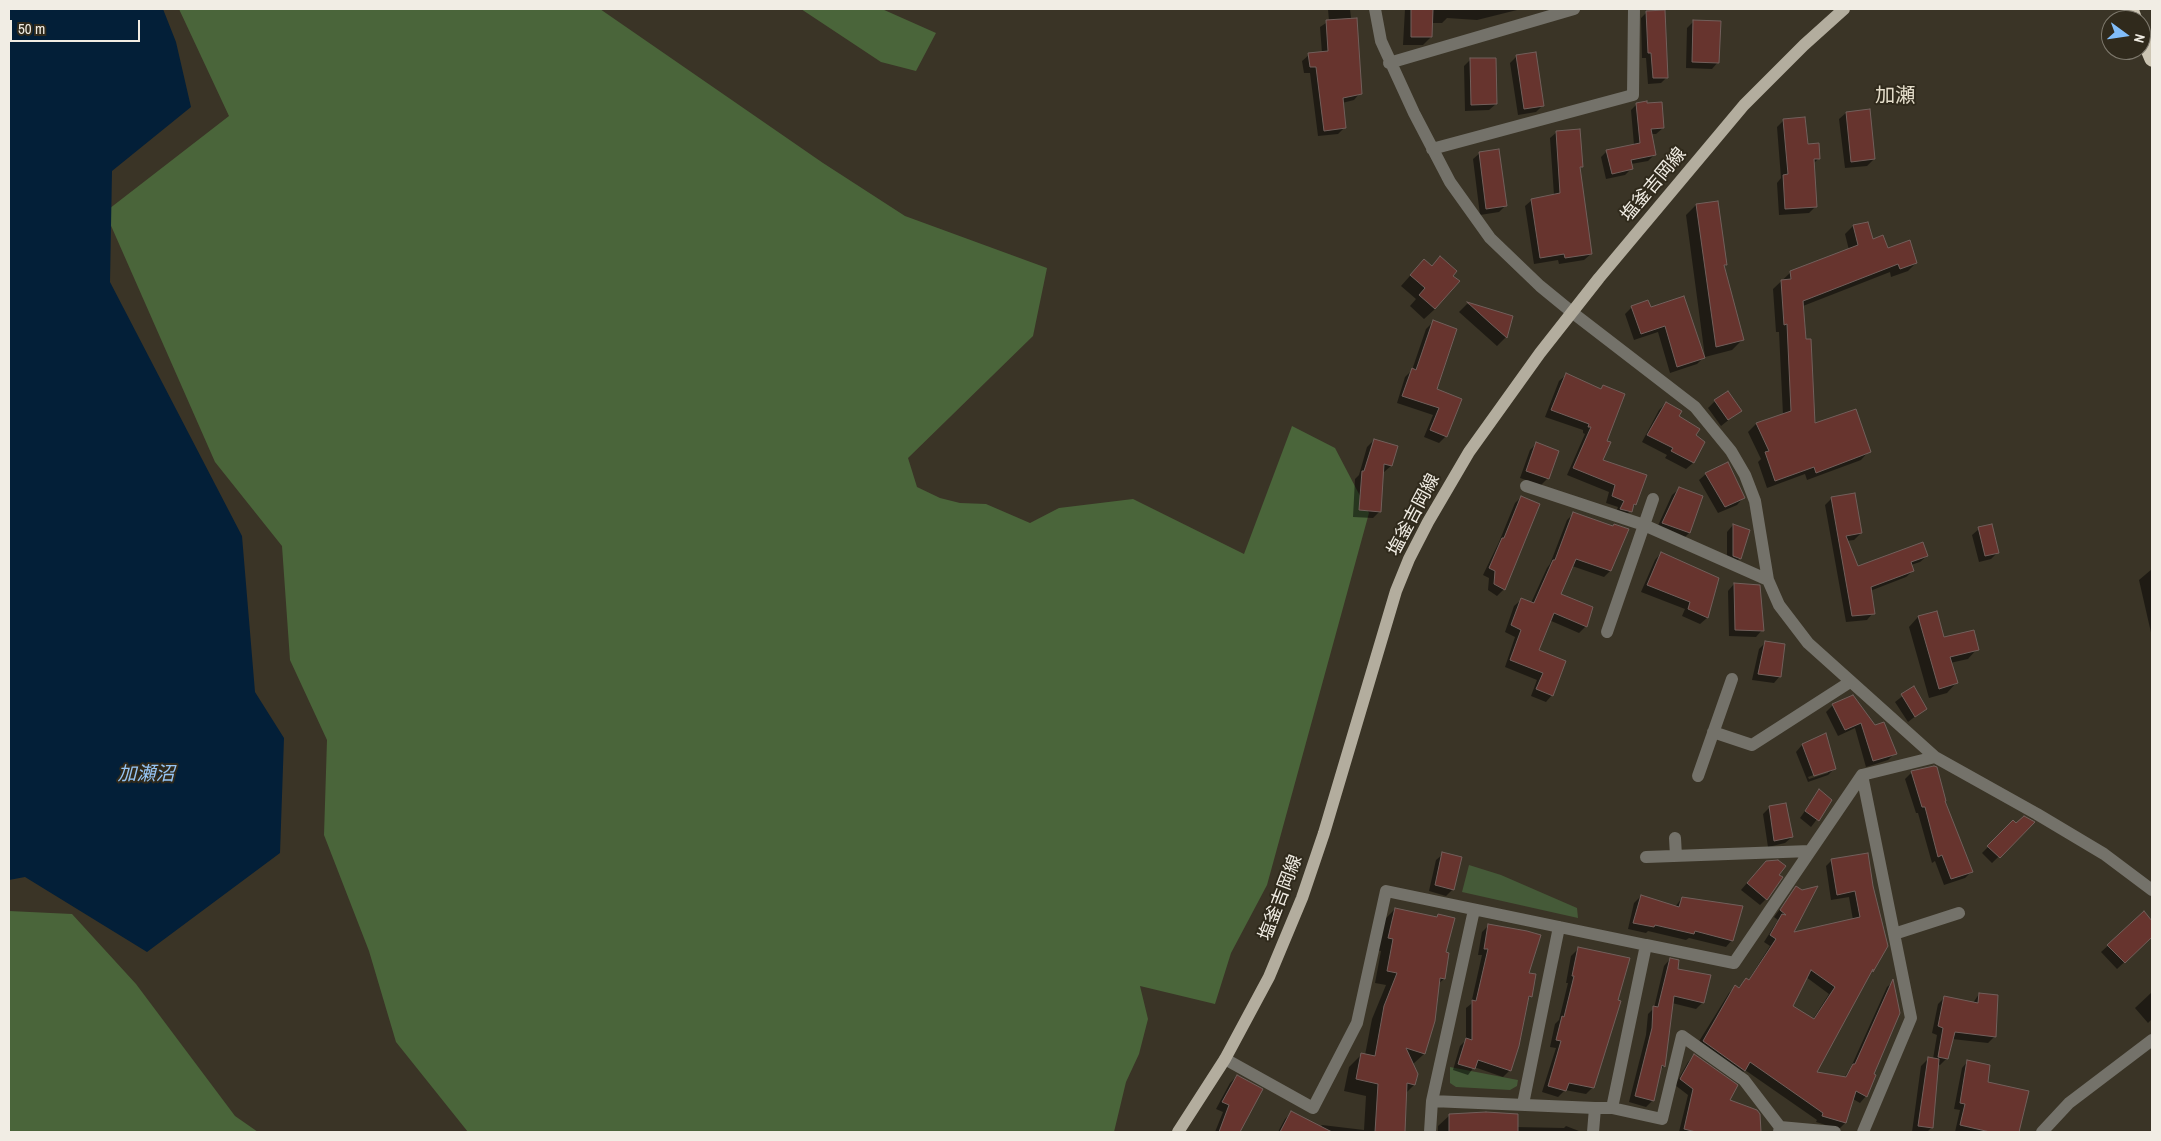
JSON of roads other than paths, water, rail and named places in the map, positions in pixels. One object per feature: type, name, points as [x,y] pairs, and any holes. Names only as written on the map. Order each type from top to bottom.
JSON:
[{"type":"main road","name":"塩釜吉岡線","points":[[1178,1132],[1225,1059],[1268,977],[1302,898],[1324,833],[1385,624],[1409,559],[1428,522],[1469,452],[1540,353],[1744,105],[1804,45],[1844,9]]},
{"type":"street","points":[[1375,9],[1381,40],[1389,62],[1432,149],[1450,182],[1490,238],[1540,286],[1695,407],[1731,451],[1745,475],[1755,501],[1768,580],[1779,605],[1808,643],[1935,757],[2104,854],[2152,890]]},
{"type":"street","points":[[1389,62],[1574,9]]},
{"type":"street","points":[[1432,149],[1633,95],[1634,9]]},
{"type":"street","points":[[1526,486],[1644,525],[1768,580]]},
{"type":"street","points":[[1607,632],[1654,499]]},
{"type":"street","points":[[1698,776],[1732,679]]},
{"type":"street","points":[[1713,732],[1752,745],[1850,682]]},
{"type":"street","points":[[1225,1059],[1313,1108],[1358,1022],[1386,891],[1734,962],[1862,775],[1935,757]]},
{"type":"street","points":[[1862,775],[1911,1018],[1863,1132]]},
{"type":"street","points":[[1676,838],[1676,856]]},
{"type":"street","points":[[1646,857],[1810,851]]},
{"type":"street","points":[[1430,1132],[1432,1101],[1474,910]]},
{"type":"street","points":[[1894,934],[1959,913]]},
{"type":"street","points":[[1523,1104],[1559,927]]},
{"type":"street","points":[[1612,1108],[1646,945]]},
{"type":"street","points":[[1432,1101],[1612,1108],[1662,1119],[1682,1036],[1744,1080],[1780,1130],[1835,1132]]},
{"type":"street","points":[[2042,1132],[2069,1103],[2152,1040]]},
{"type":"street","points":[[1593,1132],[1595,1108]]},
{"type":"water","name":"加瀬沼","points":[[9,9],[163,9],[176,42],[191,107],[112,171],[110,282],[242,536],[255,692],[284,738],[280,853],[147,952],[25,877],[9,880]]},
{"type":"district","name":"加瀬","points":[[1895,97]]}]
